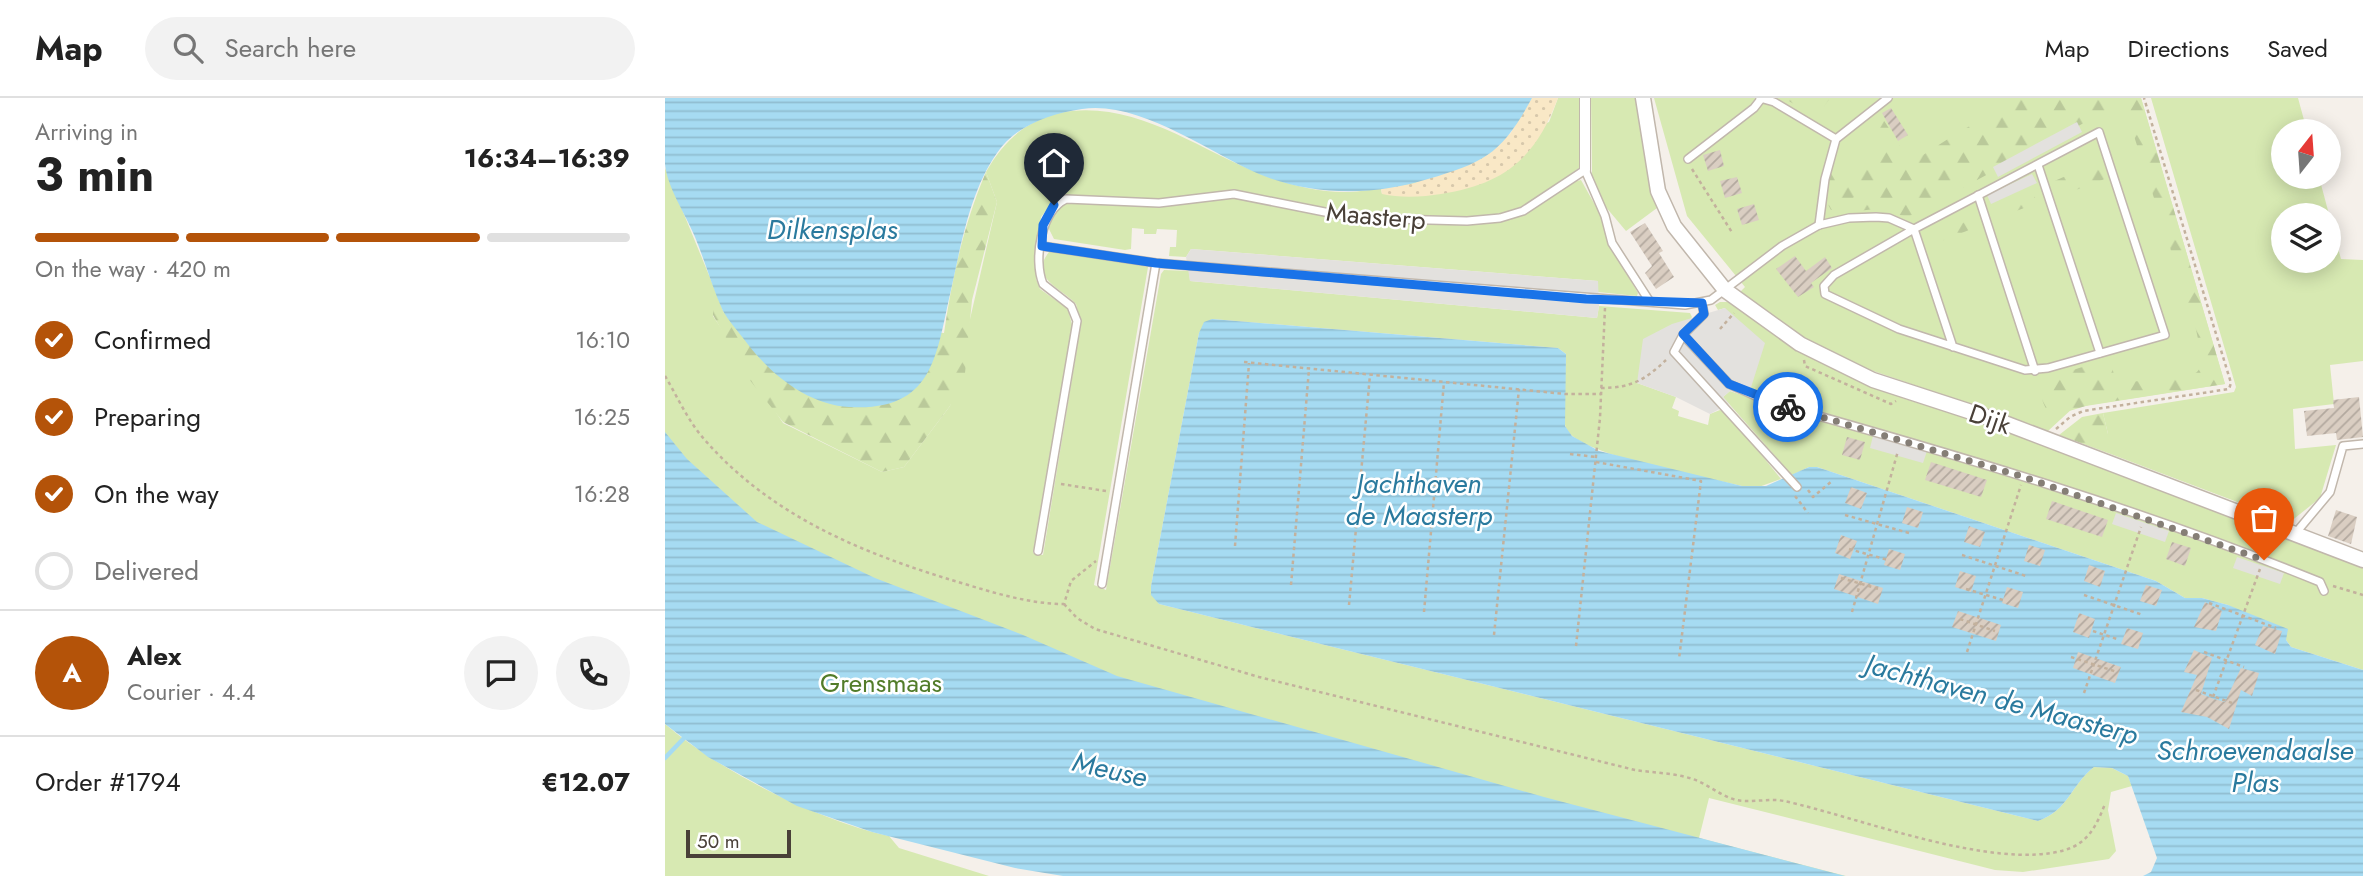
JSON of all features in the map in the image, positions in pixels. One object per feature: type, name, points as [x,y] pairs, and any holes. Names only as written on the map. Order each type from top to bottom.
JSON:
[{"type":"street","points":[[1585,98],[1585,170]]},
{"type":"street","name":"Dijk","points":[[1643,98],[1658,191],[1664,209],[1689,247],[1725,289],[1800,344],[1873,380],[2002,422],[2294,536],[2363,560]]},
{"type":"lane","points":[[1688,159],[1754,108],[1760,98],[1775,100],[1836,139]]},
{"type":"lane","points":[[1819,225],[1825,179],[1836,139],[1888,98]]},
{"type":"lane","points":[[2099,132],[2165,335],[2035,371],[1899,329],[1825,294],[1824,286],[1834,275],[1978,195],[2099,132]]},
{"type":"lane","points":[[2038,165],[2100,353]]},
{"type":"lane","name":"Maasterp","points":[[1038,551],[1077,315],[1072,306],[1043,284],[1039,270],[1043,225],[1049,210],[1059,202],[1074,197],[1159,203],[1234,194],[1355,218],[1467,221],[1500,218],[1524,211],[1585,170]]},
{"type":"lane","points":[[1585,170],[1605,216],[1612,243],[1650,302]]},
{"type":"lane","points":[[1978,195],[2035,371]]},
{"type":"lane","points":[[1042,246],[1156,263],[1605,300],[1702,303],[1725,289],[1781,246],[1819,225],[1849,218],[1889,218],[1914,229],[1953,347]]},
{"type":"lane","points":[[1101,584],[1156,263]]},
{"type":"lane","points":[[1702,303],[1704,314],[1683,334],[1674,352],[1797,487]]},
{"type":"lane","points":[[1683,334],[1729,384],[1769,402],[1902,439],[2144,517],[2320,582],[2324,591]]},
{"type":"lane","points":[[2294,536],[2298,526],[2323,504],[2330,492],[2343,446],[2363,444]]},
{"type":"path","points":[[1688,159],[1695,175],[1733,234]]},
{"type":"path","points":[[1576,646],[1600,418],[1605,300]]},
{"type":"path","points":[[1720,329],[1743,303]]},
{"type":"path","points":[[1601,388],[1622,388],[1643,381],[1674,352]]},
{"type":"path","points":[[1235,546],[1246,363],[1519,389],[1601,394]]},
{"type":"path","points":[[1291,586],[1309,369]]},
{"type":"path","points":[[1349,605],[1370,375]]},
{"type":"path","points":[[665,376],[702,437],[729,465],[758,491],[818,530],[924,571],[1030,599],[1064,604],[1077,618],[1095,629],[1259,677],[1635,770],[1681,777],[1735,799],[1787,802],[1977,849],[2026,854],[2067,850],[2091,834],[2105,804]]},
{"type":"path","points":[[1424,612],[1444,382]]},
{"type":"path","points":[[1494,635],[1519,389]]},
{"type":"path","points":[[1851,612],[1902,439]]},
{"type":"path","points":[[1570,454],[1701,481],[1679,659]]},
{"type":"path","points":[[1967,652],[2024,477]]},
{"type":"path","points":[[1813,497],[1832,481]]},
{"type":"path","points":[[1051,482],[1117,493]]},
{"type":"path","points":[[1846,515],[1909,533]]},
{"type":"path","points":[[2084,693],[2144,517]]},
{"type":"path","points":[[1849,549],[1888,560]]},
{"type":"path","points":[[1962,555],[2026,576]]},
{"type":"path","points":[[1064,604],[1071,581],[1091,563],[1106,559]]},
{"type":"path","points":[[2213,697],[2264,560]]},
{"type":"path","points":[[1841,578],[1879,589]]},
{"type":"path","points":[[2320,582],[2363,595]]},
{"type":"path","points":[[1966,589],[2003,600]]},
{"type":"path","points":[[2084,595],[2143,615]]},
{"type":"path","points":[[2209,603],[2276,628]]},
{"type":"path","points":[[1959,619],[1995,631]]},
{"type":"path","points":[[2093,631],[2117,639]]},
{"type":"path","points":[[2204,652],[2244,667]]},
{"type":"path","points":[[2071,657],[2117,672]]},
{"type":"path","points":[[2196,690],[2232,703]]},
{"type":"green space","points":[[1558,98],[1579,98],[1579,168],[1520,210],[1481,217],[1366,217],[1234,191],[1160,200],[1065,195],[1052,203],[1041,217],[1036,279],[1040,289],[1068,309],[1072,325],[1033,553],[1043,555],[1081,324],[1076,304],[1045,276],[1042,269],[1049,252],[1060,250],[1148,267],[1094,585],[1106,590],[1161,274],[1164,270],[1189,271],[1190,281],[1597,318],[1599,306],[1690,313],[1692,317],[1637,383],[1676,397],[1672,408],[1679,411],[1678,416],[1708,425],[1710,414],[1720,410],[1730,416],[1781,479],[1756,488],[1742,486],[1621,457],[1578,440],[1567,430],[1565,423],[1563,404],[1566,354],[1558,348],[1212,319],[1199,333],[1151,586],[1159,604],[2038,821],[2056,811],[2094,767],[2112,768],[2128,776],[2132,786],[2111,792],[2108,810],[2116,851],[2109,859],[2023,872],[1995,870],[1709,798],[1699,838],[1846,876],[1762,876],[665,631],[665,168],[713,285],[713,316],[783,423],[882,472],[904,467],[950,406],[997,202],[986,172],[1007,143],[1035,122],[1058,113],[1086,110],[1112,113],[1163,128],[1282,182],[1328,191],[1381,189],[1382,194],[1549,122]]},
{"type":"green space","points":[[1591,98],[1636,98],[1649,185],[1657,208],[1626,231],[1605,206],[1592,176]]},
{"type":"green space","points":[[1654,98],[2141,98],[2225,384],[2073,408],[2048,431],[1856,365],[1794,335],[1740,292],[1745,287],[1687,216]]},
{"type":"green space","points":[[1784,98],[1830,98],[1816,118]]},
{"type":"green space","points":[[2018,98],[2141,98],[2225,384],[2089,405],[2053,416],[2043,403],[2039,376],[2073,370],[2110,358],[2114,375],[2130,381],[2155,381],[2190,375],[2197,372],[2203,362],[2195,325],[2123,102],[1908,217],[1875,209],[1858,211],[1869,197],[1907,166]]},
{"type":"green space","points":[[2151,98],[2298,98],[2304,119],[2271,119],[2271,189],[2322,189],[2326,203],[2271,203],[2271,273],[2341,273],[2341,259],[2363,260],[2363,361],[2330,365],[2334,404],[2293,409],[2295,449],[2336,445],[2320,498],[2290,522],[2108,453],[2108,434],[2103,413],[2234,392],[2236,387]]},
{"type":"green space","points":[[1881,116],[1906,155],[1843,206],[1831,210],[1825,199],[1833,152],[1839,171],[1843,174],[1853,169],[1861,156],[1877,152],[1881,144],[1867,124]]},
{"type":"green space","points":[[2104,159],[2110,177],[2055,198],[2050,183]]},
{"type":"green space","points":[[986,172],[997,202],[972,300],[965,373],[950,406],[904,467],[882,472],[783,422],[749,379],[713,315],[713,285],[724,313],[944,333],[960,251]]},
{"type":"green space","points":[[1581,180],[1604,221],[1610,245],[1638,293],[1637,296],[1598,292],[1598,281],[1191,249],[1186,257],[1169,256],[1170,247],[1176,247],[1177,230],[1157,229],[1156,234],[1144,234],[1144,229],[1132,228],[1131,249],[1125,250],[1054,239],[1047,225],[1058,206],[1073,200],[1115,203],[1232,196],[1363,221],[1411,224],[1488,222],[1528,212],[1570,183]]},
{"type":"green space","points":[[2033,192],[2037,203],[1995,219],[1992,208]]},
{"type":"green space","points":[[1981,215],[1984,224],[1929,246],[1927,238]]},
{"type":"green space","points":[[1728,302],[1801,353],[1904,396],[1902,398],[1991,426],[2363,564],[2363,670],[2291,647],[2286,640],[2228,605],[2202,598],[2185,598],[2156,581],[1817,467],[1809,467],[1792,475],[1723,397],[1730,391],[1748,397],[1725,308],[1718,310],[1715,305]]},
{"type":"green space","points":[[2103,413],[2108,434],[2108,453],[2059,435],[2082,417]]},
{"type":"green space","points":[[665,724],[713,759],[771,792],[831,818],[889,836],[899,848],[989,876],[665,876]]},
{"type":"sand","points":[[1532,98],[1558,98],[1539,137],[1527,153],[1500,175],[1463,190],[1441,194],[1412,197],[1382,194],[1381,189],[1415,183],[1510,134]]},
{"type":"shaded area","points":[[2077,122],[2082,132],[1998,177],[1993,167]]},
{"type":"shaded area","points":[[2032,174],[2037,183],[1991,204],[1987,195]]},
{"type":"shaded area","points":[[1191,249],[1598,281],[1599,306],[1597,318],[1190,281],[1186,257]]},
{"type":"shaded area","points":[[1725,308],[1765,343],[1748,397],[1730,391],[1723,397],[1729,404],[1710,414],[1676,397],[1637,383],[1643,339],[1672,324]]},
{"type":"shaded area","points":[[1873,436],[1927,451],[1923,463],[1870,448]]},
{"type":"shaded area","points":[[2116,513],[2169,531],[2165,542],[2112,524]]},
{"type":"shaded area","points":[[2237,557],[2284,573],[2280,584],[2233,568]]},
{"type":"water","name":"Dilkensplas","points":[[665,98],[1532,98],[1511,131],[1491,153],[1448,173],[1407,185],[1365,191],[1322,190],[1279,181],[1239,165],[1173,130],[1126,112],[1104,108],[1082,109],[1035,122],[1005,143],[980,184],[963,237],[941,336],[927,374],[915,389],[899,400],[877,406],[849,407],[817,400],[789,384],[753,351],[725,314],[666,173]]},
{"type":"water","name":"Jachthaven de Maasterp","points":[[1212,319],[1558,348],[1566,354],[1565,426],[1572,436],[1599,451],[1742,486],[1766,486],[1809,467],[1817,467],[2156,581],[2185,598],[2202,598],[2228,605],[2288,629],[2286,640],[2291,647],[2363,670],[2363,876],[2143,876],[2151,872],[2157,858],[2128,776],[2112,768],[2094,767],[2056,811],[2038,821],[1159,604],[1151,595],[1151,586],[1199,333],[1204,322]]},
{"type":"water","name":"Grensmaas","points":[[665,432],[687,459],[757,522],[875,578],[1023,635],[1117,676],[1544,797],[1845,876],[1063,876],[1015,868],[872,832],[797,806],[708,757],[665,724]]},
{"type":"building","points":[[1891,108],[1908,135],[1898,141],[1882,113]]},
{"type":"building","points":[[1720,150],[1724,166],[1708,171],[1703,155]]},
{"type":"building","points":[[1737,177],[1742,193],[1725,198],[1720,181]]},
{"type":"building","points":[[1754,204],[1759,220],[1742,225],[1737,209]]},
{"type":"building","points":[[1645,223],[1663,251],[1659,253],[1674,277],[1656,289],[1645,273],[1652,266],[1630,232]]},
{"type":"building","points":[[1795,256],[1806,271],[1825,257],[1832,268],[1811,283],[1814,287],[1798,297],[1776,269]]},
{"type":"building","points":[[2359,397],[2363,437],[2337,440],[2336,433],[2307,436],[2304,411],[2334,408],[2333,400]]},
{"type":"building","points":[[1847,437],[1865,442],[1860,460],[1842,455]]},
{"type":"building","points":[[1931,462],[1987,480],[1981,497],[1925,480]]},
{"type":"building","points":[[1851,487],[1867,493],[1861,509],[1845,503]]},
{"type":"building","points":[[2052,501],[2108,520],[2102,537],[2046,519]]},
{"type":"building","points":[[1907,507],[1923,512],[1918,528],[1902,523]]},
{"type":"building","points":[[2336,510],[2357,517],[2351,544],[2328,536]]},
{"type":"building","points":[[1969,526],[1985,532],[1980,547],[1964,542]]},
{"type":"building","points":[[1841,535],[1857,541],[1850,559],[1835,553]]},
{"type":"building","points":[[2172,542],[2191,548],[2185,566],[2166,559]]},
{"type":"building","points":[[2029,545],[2045,550],[2040,566],[2024,561]]},
{"type":"building","points":[[1889,549],[1905,554],[1900,570],[1884,565]]},
{"type":"building","points":[[2089,565],[2105,571],[2100,587],[2084,581]]},
{"type":"building","points":[[1960,571],[1976,576],[1971,592],[1955,587]]},
{"type":"building","points":[[1839,574],[1883,588],[1878,604],[1834,589]]},
{"type":"building","points":[[2146,585],[2162,590],[2156,606],[2140,601]]},
{"type":"building","points":[[2007,587],[2023,592],[2018,608],[2002,603]]},
{"type":"building","points":[[2205,602],[2222,611],[2216,631],[2194,627]]},
{"type":"building","points":[[1958,611],[2001,625],[1996,641],[1952,627]]},
{"type":"building","points":[[2079,613],[2095,619],[2089,638],[2073,632]]},
{"type":"building","points":[[2263,626],[2282,631],[2275,654],[2255,645]]},
{"type":"building","points":[[2127,628],[2143,633],[2138,649],[2121,644]]},
{"type":"building","points":[[2194,650],[2212,658],[2201,694],[2214,699],[2225,702],[2241,668],[2259,673],[2252,696],[2241,690],[2229,729],[2207,717],[2181,712],[2197,675],[2184,672]]},
{"type":"building","points":[[2078,652],[2121,667],[2115,683],[2073,668]]},
{"type":"waterway","points":[[665,758],[686,736]]},
{"type":"way so far","points":[[1788,407],[2024,477],[2264,560]]},
{"type":"route","points":[[1054,205],[1043,225],[1042,246],[1156,263],[1586,299],[1702,303],[1704,314],[1683,334],[1729,384],[1769,402],[1788,407]]},
{"type":"water label","name":"Schroevendaalse Plas","points":[[2255,766]]},
{"type":"water label","name":"Meuse","points":[[1110,769]]}]
